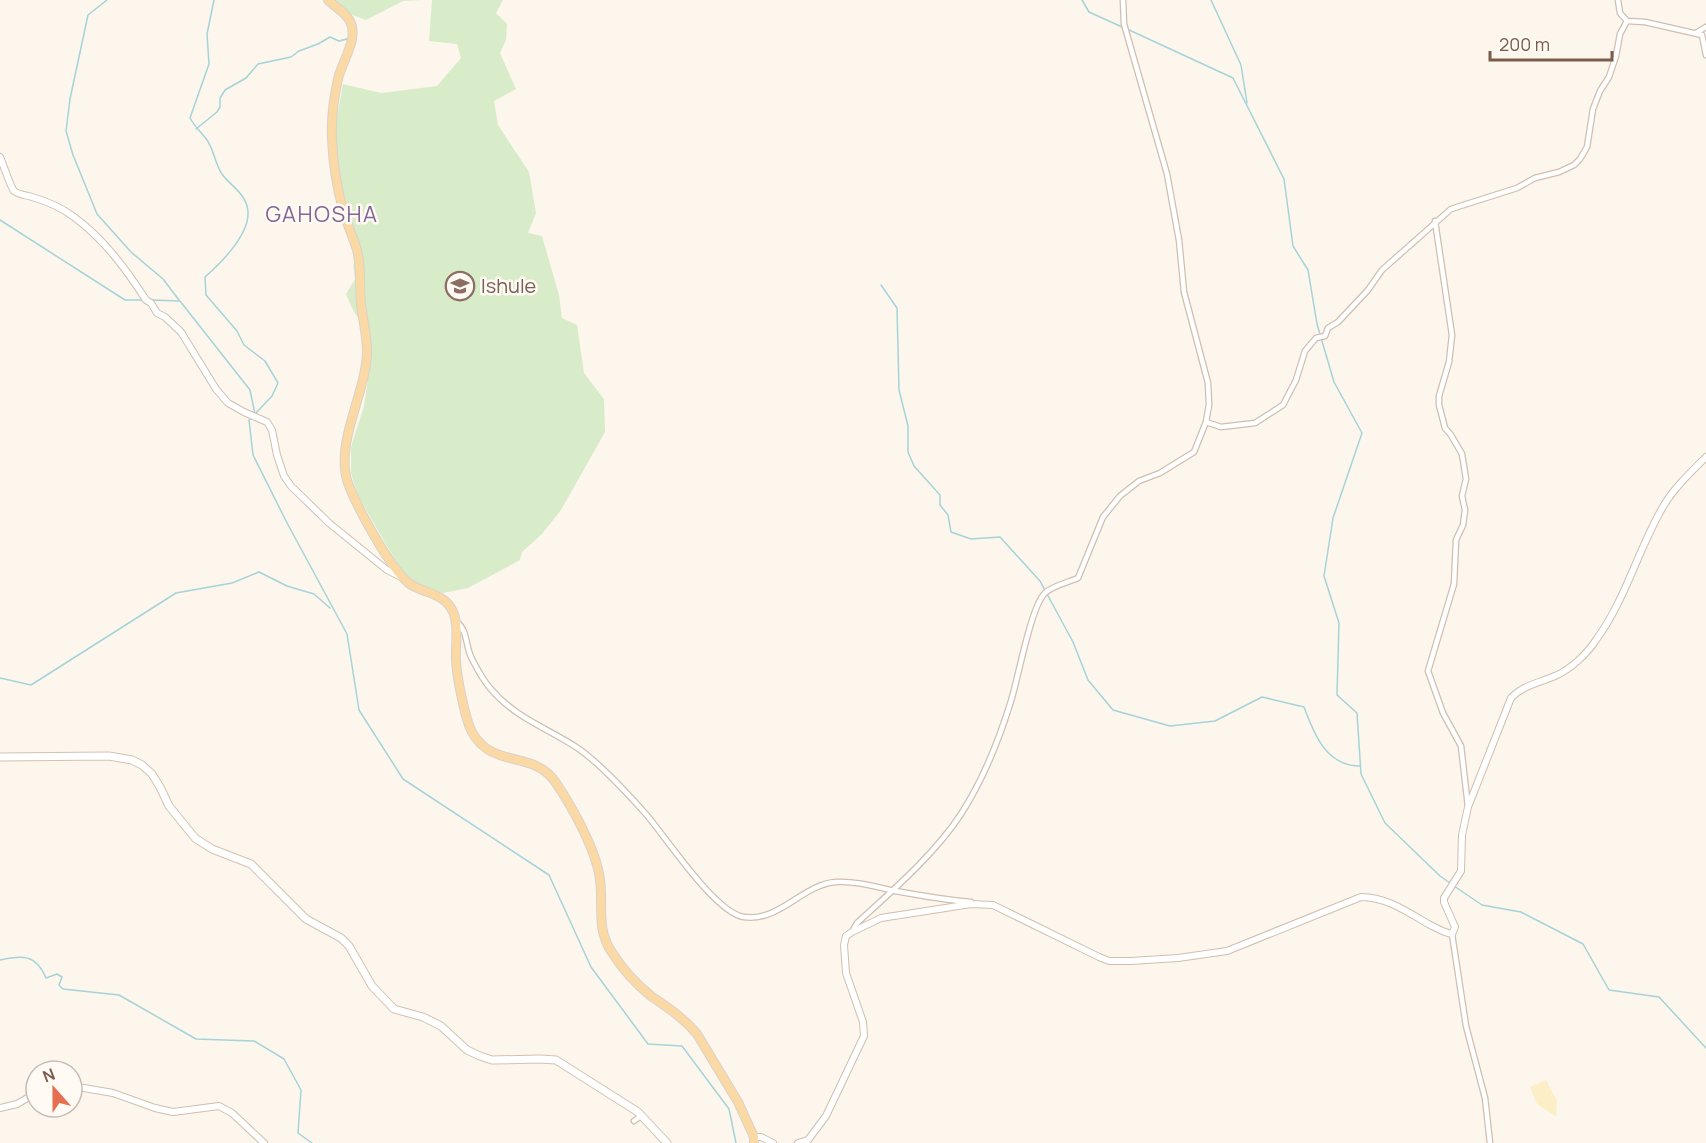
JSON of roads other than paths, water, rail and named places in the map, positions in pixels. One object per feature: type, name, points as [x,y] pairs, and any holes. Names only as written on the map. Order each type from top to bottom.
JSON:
[{"type":"main road","points":[[328,0],[345,15],[352,30],[349,49],[338,80],[332,137],[339,194],[362,272],[361,302],[367,351],[356,410],[345,448],[345,465],[350,489],[401,577],[444,600],[451,608],[456,621],[456,663],[459,686],[472,731],[486,748],[499,756],[538,766],[548,772],[557,784],[592,849],[599,871],[600,925],[611,951],[638,984],[670,1008],[697,1034],[738,1102],[754,1140]]},
{"type":"main road","points":[[0,757],[109,756],[132,760],[142,765],[152,774],[168,806],[195,838],[212,849],[251,864],[306,919],[341,938],[349,946],[372,987],[394,1009],[423,1017],[441,1026],[467,1050],[492,1060],[556,1060],[597,1089],[631,1107],[667,1143]]},
{"type":"street","points":[[852,932],[856,923],[910,874],[960,816],[996,745],[1011,703],[1035,609],[1046,592],[1078,578],[1103,517],[1120,496],[1139,482],[1160,473],[1194,452],[1206,422],[1209,405],[1208,383],[1184,292],[1179,240],[1167,174],[1124,24],[1123,0]]},
{"type":"street","points":[[1618,0],[1620,13],[1627,21],[1645,22],[1702,34],[1706,55]]},
{"type":"street","points":[[1206,422],[1221,427],[1255,423],[1283,405],[1296,380],[1305,351],[1316,338],[1325,336],[1328,328],[1338,322],[1368,290],[1382,270],[1450,209],[1517,188],[1535,178],[1559,172],[1574,165],[1587,147],[1593,109],[1600,91],[1609,78],[1620,33],[1627,21]]},
{"type":"street","points":[[1696,33],[1706,27]]},
{"type":"street","points":[[0,157],[15,191],[46,202],[74,217],[112,252],[157,313],[165,317],[181,332],[221,396],[237,408],[270,425],[284,476],[291,486],[329,523],[387,570],[401,577]]},
{"type":"street","points":[[1435,221],[1452,335],[1448,370],[1439,396],[1439,405],[1445,428],[1462,454],[1466,479],[1462,496],[1465,510],[1463,525],[1456,540],[1454,585],[1428,670],[1443,713],[1461,746],[1468,807]]},
{"type":"street","points":[[1490,1143],[1485,1098],[1466,1026],[1452,934],[1455,927],[1444,903],[1444,898],[1461,871],[1462,834],[1468,807],[1511,698],[1523,687],[1557,676],[1579,659],[1596,641],[1617,606],[1664,506],[1678,486],[1706,457]]},
{"type":"street","points":[[456,621],[462,627],[471,656],[490,688],[521,717],[577,748],[606,774],[645,813],[701,883],[730,912],[744,917],[763,916],[783,908],[808,891],[835,882],[861,884],[948,900],[998,906],[1109,961],[1131,962],[1227,951],[1361,897],[1391,903],[1441,931],[1452,934]]},
{"type":"street","points":[[798,1143],[808,1140],[826,1116],[864,1036],[863,1022],[844,961],[845,939],[852,932],[881,918],[982,903]]},
{"type":"street","points":[[84,1088],[113,1093],[173,1112],[219,1106],[232,1113],[264,1143]]},
{"type":"street","points":[[0,1108],[24,1100]]},
{"type":"street","points":[[634,1121],[641,1116]]},
{"type":"street","points":[[754,1140],[761,1137],[773,1143]]},
{"type":"waterway","points":[[107,0],[88,15],[70,99],[66,131],[73,155],[97,214],[131,252],[163,279],[179,300]]},
{"type":"waterway","points":[[214,0],[207,34],[209,64],[190,118],[207,140],[222,174],[242,195],[248,209],[247,220],[237,242],[205,277],[206,295],[237,331],[244,345],[265,361],[278,383],[272,396],[256,413]]},
{"type":"waterway","points":[[1082,0],[1089,12],[1122,27]]},
{"type":"waterway","points":[[1211,0],[1241,65],[1247,103]]},
{"type":"waterway","points":[[1127,29],[1233,78],[1284,179],[1293,246],[1308,270],[1317,324],[1334,382],[1362,433],[1333,518],[1324,576],[1339,623],[1337,695],[1357,713],[1361,774],[1385,823],[1450,883]]},
{"type":"waterway","points":[[196,129],[217,112],[220,107],[220,98],[225,90],[246,78],[258,64],[291,57],[330,37],[339,41],[347,39]]},
{"type":"waterway","points":[[0,220],[125,300],[144,300]]},
{"type":"waterway","points":[[881,285],[897,308],[899,390],[908,426],[908,452],[914,466],[940,495],[940,505],[948,515],[951,532],[971,539],[1000,537],[1040,581],[1073,642],[1088,680],[1113,710],[1170,726],[1215,721],[1262,697],[1304,707],[1323,747],[1338,761],[1360,766]]},
{"type":"waterway","points":[[151,300],[180,301],[250,390],[255,414]]},
{"type":"waterway","points":[[252,418],[249,420],[253,455],[347,634],[359,710],[403,779],[549,875],[591,967],[648,1044],[682,1046],[729,1109],[736,1143]]},
{"type":"waterway","points":[[0,678],[31,685],[176,593],[232,583],[259,572],[287,586],[314,594],[330,608]]},
{"type":"waterway","points":[[1454,886],[1482,905],[1521,912],[1583,944],[1609,990],[1659,997],[1706,1048]]},
{"type":"waterway","points":[[0,960],[15,957],[33,960],[46,978],[57,974],[62,977],[59,985],[63,989],[119,995],[196,1039],[254,1041],[284,1059],[301,1090],[298,1133],[312,1143]]},
{"type":"place","name":"Ishule","points":[[460,286]]},
{"type":"district","name":"GAHOSHA","points":[[322,214]]}]
